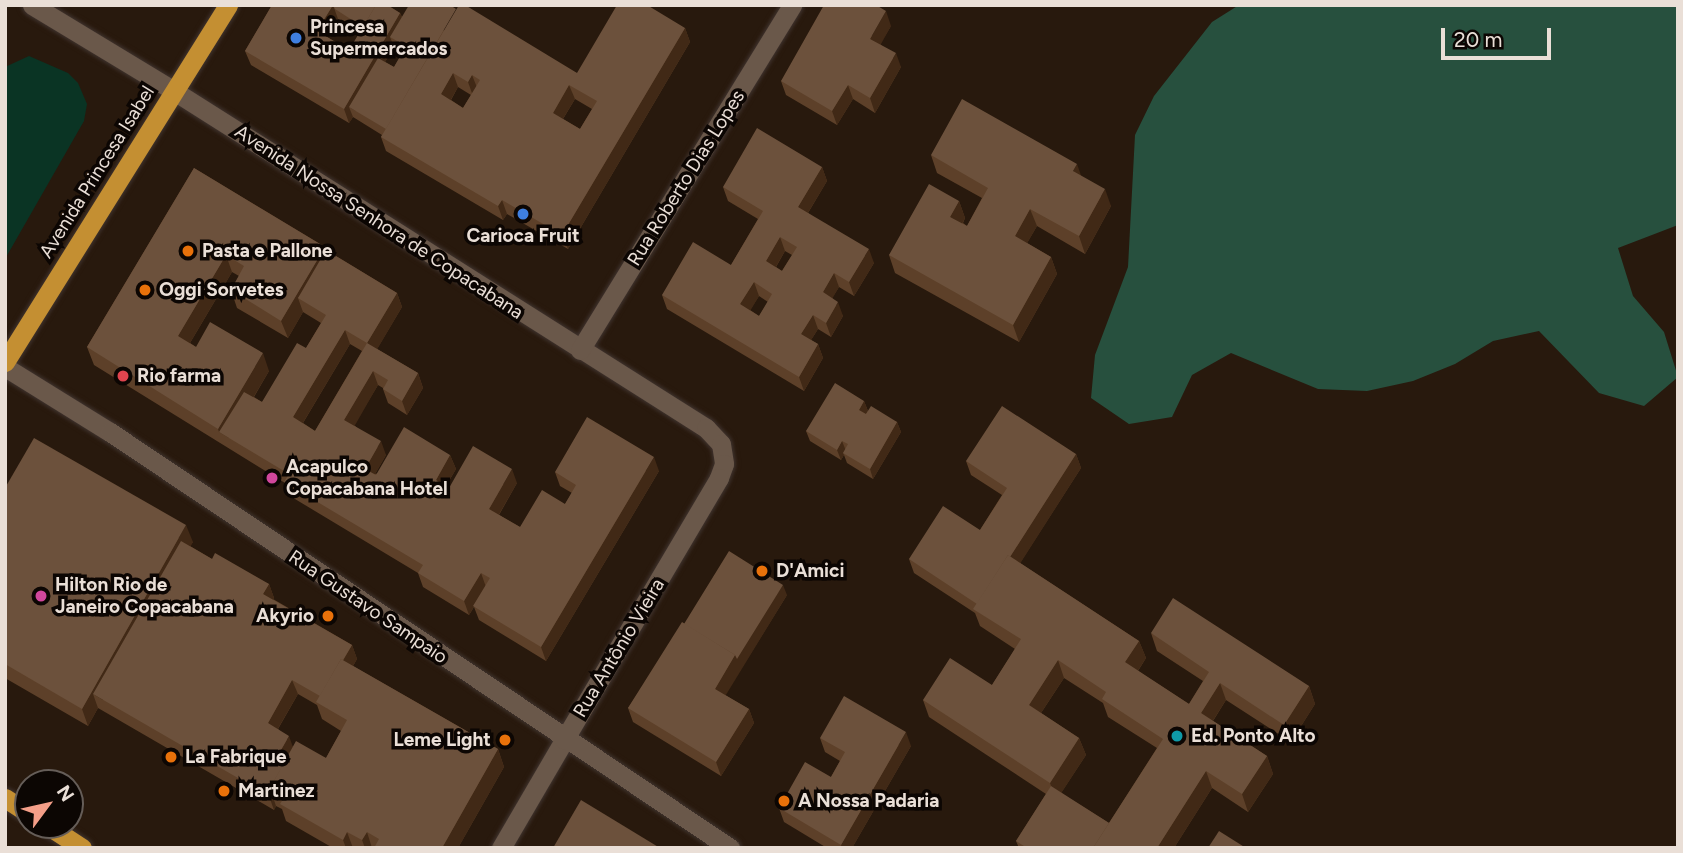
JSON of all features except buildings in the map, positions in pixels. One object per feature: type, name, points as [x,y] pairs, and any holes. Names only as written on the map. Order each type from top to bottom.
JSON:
[{"type":"highway","name":"Avenida Princesa Isabel","points":[[5,365],[228,5]]},
{"type":"street","name":"Avenida Nossa Senhora de Copacabana","points":[[32,5],[174,91],[706,428],[721,444]]},
{"type":"street","name":"Rua Roberto Dias Lopes","points":[[580,350],[792,5]]},
{"type":"street","name":"Rua Gustavo Sampaio","points":[[5,365],[110,432],[564,740],[730,848]]},
{"type":"street","name":"Rua Antônio Vieira","points":[[501,848],[719,478],[724,464],[721,444]]},
{"type":"green space","points":[[1239,5],[1678,5],[1678,225],[1618,248],[1633,296],[1664,332],[1678,377],[1644,406],[1599,393],[1539,331],[1493,341],[1455,364],[1413,381],[1367,391],[1318,389],[1231,353],[1192,375],[1172,417],[1129,424],[1091,398],[1095,355],[1128,267],[1135,135],[1154,96],[1212,22]]},
{"type":"green space","points":[[29,56],[68,73],[78,83],[87,104],[84,121],[5,259],[5,67]]},
{"type":"place","name":"Princesa Supermercados","points":[[296,38]]},
{"type":"place","name":"Carioca Fruit","points":[[523,214]]},
{"type":"place","name":"Pasta e Pallone","points":[[188,251]]},
{"type":"place","name":"Oggi Sorvetes","points":[[145,290]]},
{"type":"place","name":"Rio farma","points":[[123,376]]},
{"type":"place","name":"Acapulco Copacabana Hotel","points":[[272,478]]},
{"type":"place","name":"D'Amici","points":[[762,571]]},
{"type":"place","name":"Hilton Rio de Janeiro Copacabana","points":[[41,596]]},
{"type":"place","name":"Akyrio","points":[[328,616]]},
{"type":"place","name":"Ed. Ponto Alto","points":[[1177,736]]},
{"type":"place","name":"Leme Light","points":[[505,740]]},
{"type":"place","name":"La Fabrique","points":[[171,757]]},
{"type":"place","name":"Martinez","points":[[224,791]]},
{"type":"place","name":"A Nossa Padaria","points":[[784,801]]}]
